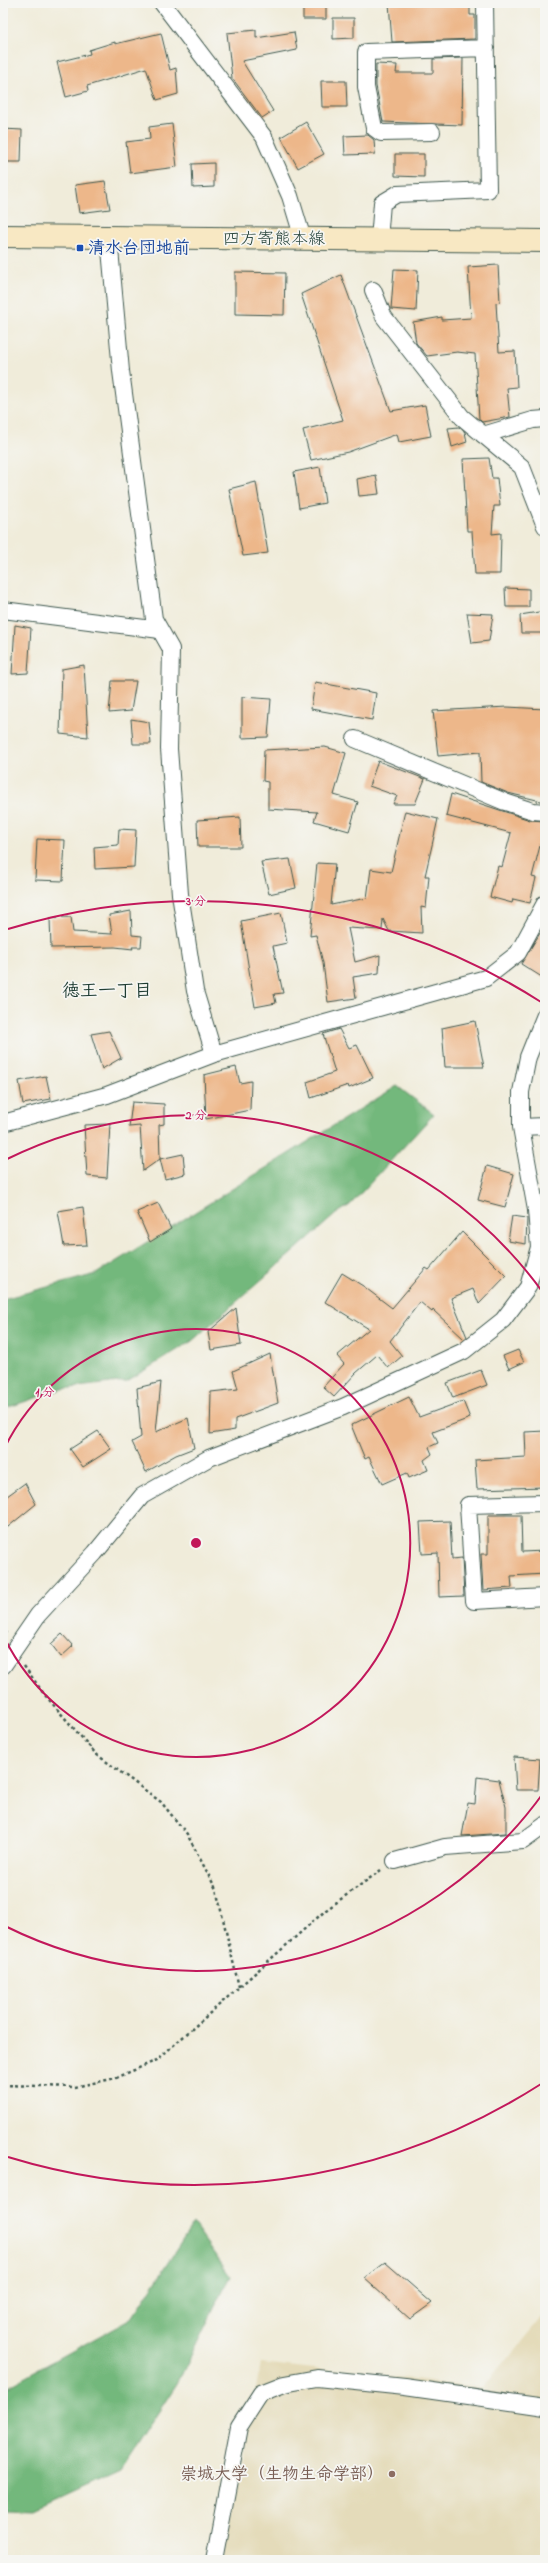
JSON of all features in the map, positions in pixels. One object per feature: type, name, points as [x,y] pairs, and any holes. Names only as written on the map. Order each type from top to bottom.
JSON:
[{"type":"main road","name":"四方寄熊本線","points":[[3,236],[545,241]]},
{"type":"street","points":[[162,3],[264,137],[290,196],[303,239]]},
{"type":"street","points":[[379,240],[382,202],[397,194],[488,190],[485,3]]},
{"type":"street","points":[[432,132],[381,133],[374,128],[366,87],[366,52],[486,48]]},
{"type":"street","points":[[109,238],[121,371],[154,619],[171,649],[169,749],[180,894],[195,991],[214,1054]]},
{"type":"street","points":[[374,290],[384,317],[413,357],[462,417],[522,467],[545,526]]},
{"type":"street","points":[[483,435],[533,420],[545,419]]},
{"type":"street","points":[[3,610],[160,630]]},
{"type":"street","points":[[355,739],[505,802],[533,811],[545,812]]},
{"type":"street","points":[[3,1122],[107,1095],[214,1054],[486,978],[518,953],[545,904]]},
{"type":"street","points":[[3,1666],[38,1615],[95,1553],[142,1496],[209,1458],[344,1407],[464,1351],[503,1320],[528,1287],[539,1247],[536,1210],[521,1128],[521,1092],[528,1057],[545,1015]]},
{"type":"street","points":[[521,1128],[545,1126]]},
{"type":"street","points":[[545,1503],[468,1505],[474,1601],[545,1598]]},
{"type":"street","points":[[394,1861],[445,1847],[523,1841],[545,1825]]},
{"type":"street","points":[[214,2560],[239,2427],[261,2393],[284,2384],[317,2378],[405,2387],[545,2407]]},
{"type":"path","points":[[15,1649],[44,1694],[96,1754],[161,1802],[187,1834],[216,1889],[239,1987]]},
{"type":"path","points":[[3,2085],[75,2087],[116,2078],[157,2060],[326,1910],[394,1861]]},
{"type":"shaded area","name":"崇城大学（生物生命学部）","points":[[545,2313],[545,2560],[223,2560],[261,2363],[483,2388]]},
{"type":"green space","points":[[397,1086],[434,1114],[350,1205],[336,1214],[192,1341],[127,1381],[62,1389],[3,1409],[3,1299],[96,1274]]},
{"type":"green space","points":[[193,2224],[230,2276],[178,2382],[121,2469],[33,2510],[3,2509],[3,2389],[132,2318]]},
{"type":"building","points":[[303,3],[326,3],[326,19],[303,19]]},
{"type":"building","points":[[389,3],[470,3],[470,15],[475,15],[475,39],[392,42]]},
{"type":"building","points":[[333,18],[354,18],[354,38],[333,39]]},
{"type":"building","points":[[256,30],[256,38],[294,32],[297,50],[242,61],[273,111],[262,118],[232,78],[227,33]]},
{"type":"building","points":[[161,33],[170,70],[176,68],[178,94],[157,100],[146,68],[87,86],[88,91],[66,97],[57,62],[90,54],[89,50],[115,42],[115,44]]},
{"type":"building","points":[[463,58],[462,125],[383,122],[376,86],[376,64],[397,65],[396,73],[433,73],[433,59]]},
{"type":"building","points":[[321,81],[346,81],[347,107],[322,107]]},
{"type":"building","points":[[306,122],[324,154],[298,168],[281,137]]},
{"type":"building","points":[[172,124],[177,167],[130,173],[126,142],[150,139],[149,127]]},
{"type":"building","points":[[3,129],[22,130],[21,162],[3,162]]},
{"type":"building","points":[[368,135],[374,140],[375,154],[345,155],[344,136]]},
{"type":"building","points":[[395,154],[424,154],[424,177],[395,176]]},
{"type":"building","points":[[214,163],[214,187],[193,188],[192,164]]},
{"type":"building","points":[[105,181],[110,209],[79,213],[75,185]]},
{"type":"building","points":[[498,265],[500,302],[496,303],[499,352],[515,351],[517,387],[507,388],[510,417],[482,422],[479,419],[475,354],[457,352],[427,356],[416,343],[413,322],[442,317],[442,320],[471,318],[468,267]]},
{"type":"building","points":[[394,269],[418,270],[416,311],[391,309]]},
{"type":"building","points":[[235,272],[285,273],[284,315],[235,314]]},
{"type":"building","points":[[341,275],[391,411],[425,405],[431,436],[399,442],[397,434],[348,452],[311,460],[303,430],[343,420],[301,294]]},
{"type":"building","points":[[459,427],[465,432],[467,442],[452,447],[448,428]]},
{"type":"building","points":[[489,458],[492,478],[497,478],[500,506],[494,506],[492,534],[501,533],[500,574],[475,574],[472,531],[467,531],[463,459]]},
{"type":"building","points":[[320,467],[325,503],[299,508],[294,472]]},
{"type":"building","points":[[376,475],[379,494],[359,496],[357,479]]},
{"type":"building","points":[[256,482],[268,553],[243,556],[229,489]]},
{"type":"building","points":[[505,588],[529,589],[529,607],[506,607]]},
{"type":"building","points":[[545,611],[545,633],[521,633],[520,615]]},
{"type":"building","points":[[467,613],[493,614],[489,641],[472,643]]},
{"type":"building","points":[[15,625],[31,628],[28,673],[12,674]]},
{"type":"building","points":[[84,665],[88,737],[60,734],[62,669]]},
{"type":"building","points":[[112,681],[136,681],[131,711],[109,713]]},
{"type":"building","points":[[315,682],[376,693],[372,720],[311,709]]},
{"type":"building","points":[[242,697],[271,699],[268,737],[242,738]]},
{"type":"building","points":[[507,707],[545,709],[545,802],[508,793],[481,782],[480,752],[438,756],[433,711]]},
{"type":"building","points":[[131,719],[149,722],[151,744],[133,744]]},
{"type":"building","points":[[325,747],[346,753],[334,795],[358,802],[349,831],[314,821],[317,812],[268,809],[268,782],[263,781],[264,750]]},
{"type":"building","points":[[378,761],[425,779],[415,804],[393,804],[397,796],[369,786]]},
{"type":"building","points":[[451,794],[530,820],[545,821],[545,838],[542,838],[532,877],[536,878],[530,903],[513,899],[512,903],[490,897],[498,866],[502,867],[511,833],[446,816]]},
{"type":"building","points":[[405,811],[438,819],[425,876],[429,876],[426,908],[421,907],[422,933],[389,931],[383,919],[382,930],[348,928],[355,962],[380,955],[379,973],[353,977],[356,998],[328,1002],[323,963],[316,935],[310,936],[317,863],[335,864],[331,905],[367,898],[371,869],[391,872]]},
{"type":"building","points":[[240,817],[241,847],[198,847],[197,820]]},
{"type":"building","points":[[119,829],[136,830],[134,867],[95,869],[94,847],[118,845]]},
{"type":"building","points":[[37,839],[65,840],[63,881],[35,880]]},
{"type":"building","points":[[290,859],[296,888],[269,894],[261,862]]},
{"type":"building","points":[[131,911],[132,935],[142,936],[141,947],[132,947],[133,949],[115,947],[51,948],[50,918],[71,917],[73,932],[112,934],[109,915]]},
{"type":"building","points":[[281,913],[287,943],[273,946],[283,993],[274,994],[276,1003],[255,1007],[241,921]]},
{"type":"building","points":[[545,925],[545,979],[521,964]]},
{"type":"building","points":[[475,1021],[484,1067],[445,1067],[442,1028]]},
{"type":"building","points":[[339,1029],[349,1048],[357,1045],[373,1078],[349,1088],[348,1085],[311,1098],[307,1082],[335,1072],[323,1034]]},
{"type":"building","points":[[109,1031],[121,1058],[102,1069],[91,1034]]},
{"type":"building","points":[[236,1067],[240,1083],[251,1081],[250,1110],[206,1119],[204,1075]]},
{"type":"building","points":[[46,1076],[51,1099],[23,1104],[19,1081]]},
{"type":"building","points":[[132,1102],[164,1104],[164,1124],[159,1125],[160,1159],[143,1171],[140,1126],[129,1127]]},
{"type":"building","points":[[110,1124],[107,1178],[87,1176],[84,1125]]},
{"type":"building","points":[[183,1154],[185,1174],[165,1179],[160,1159]]},
{"type":"building","points":[[487,1166],[514,1174],[505,1207],[478,1200]]},
{"type":"building","points":[[158,1203],[171,1229],[150,1242],[137,1212]]},
{"type":"building","points":[[83,1207],[87,1245],[64,1246],[58,1211]]},
{"type":"building","points":[[512,1216],[527,1218],[526,1244],[508,1241]]},
{"type":"building","points":[[462,1232],[506,1276],[479,1304],[473,1289],[451,1298],[467,1337],[464,1339],[433,1310],[432,1312],[420,1302],[390,1341],[402,1356],[388,1368],[377,1355],[356,1373],[334,1397],[323,1387],[344,1364],[337,1356],[369,1329],[325,1302],[342,1273],[363,1286],[392,1308],[426,1268],[429,1270]]},
{"type":"building","points":[[236,1308],[241,1345],[211,1350],[208,1332]]},
{"type":"building","points":[[518,1350],[524,1362],[509,1369],[503,1356]]},
{"type":"building","points":[[270,1354],[278,1403],[235,1419],[235,1430],[210,1434],[211,1392],[238,1389],[233,1371]]},
{"type":"building","points":[[481,1370],[487,1385],[453,1398],[447,1383]]},
{"type":"building","points":[[161,1382],[156,1432],[188,1418],[194,1448],[176,1455],[146,1472],[132,1442],[141,1437],[137,1388]]},
{"type":"building","points":[[409,1397],[419,1417],[463,1401],[470,1418],[433,1432],[438,1443],[429,1447],[432,1454],[424,1460],[428,1470],[409,1478],[407,1473],[382,1484],[369,1457],[365,1459],[351,1425]]},
{"type":"building","points":[[98,1431],[111,1449],[83,1467],[70,1449]]},
{"type":"building","points":[[545,1431],[545,1487],[477,1489],[475,1460],[526,1457],[525,1432]]},
{"type":"building","points":[[25,1483],[36,1504],[3,1531],[3,1499]]},
{"type":"building","points":[[488,1515],[521,1515],[522,1552],[545,1551],[545,1574],[511,1576],[512,1588],[483,1590],[481,1554],[488,1554]]},
{"type":"building","points":[[450,1521],[452,1559],[462,1558],[464,1596],[439,1597],[438,1553],[422,1554],[420,1522]]},
{"type":"building","points":[[62,1634],[73,1646],[61,1657],[51,1644]]},
{"type":"building","points":[[514,1757],[540,1759],[538,1790],[516,1790]]},
{"type":"building","points":[[477,1777],[499,1780],[506,1807],[506,1833],[462,1836],[468,1803],[475,1804]]},
{"type":"building","points":[[385,2262],[432,2303],[410,2319],[364,2278]]},
{"type":"place","name":"清水台団地前","points":[[80,248]]},
{"type":"place","name":"崇城大学（生物生命学部）","points":[[392,2474]]},
{"type":"district","name":"徳王一丁目","points":[[107,992]]}]
